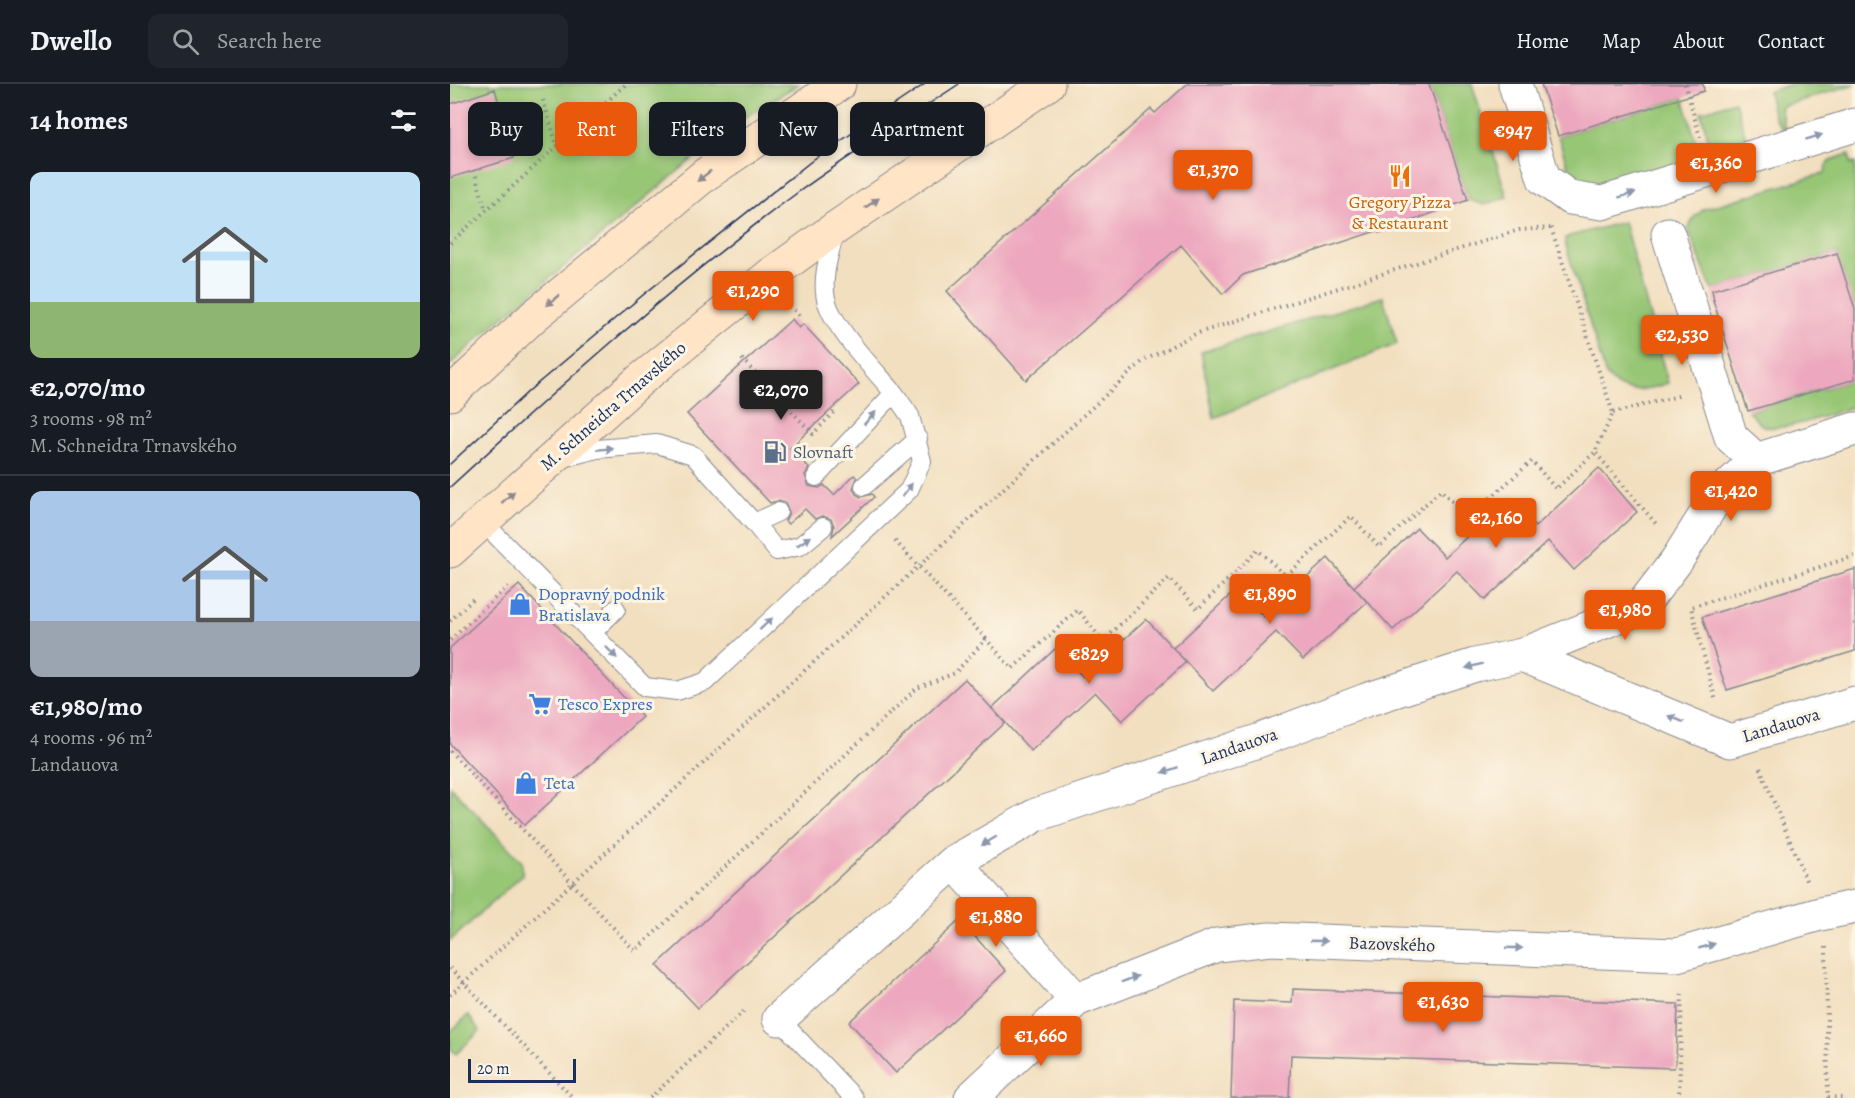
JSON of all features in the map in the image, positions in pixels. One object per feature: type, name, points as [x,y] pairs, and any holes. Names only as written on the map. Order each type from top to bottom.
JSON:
[{"type":"main road","points":[[450,393],[534,316],[706,174],[839,84]]},
{"type":"main road","name":"M. Schneidra Trnavského","points":[[450,551],[640,380],[769,276],[837,227],[1048,84]]},
{"type":"street","points":[[1515,84],[1544,179],[1570,198],[1602,202],[1855,124]]},
{"type":"street","points":[[1668,234],[1731,437],[1756,460]]},
{"type":"street","points":[[1522,655],[1641,607],[1677,560],[1716,498],[1756,460],[1855,429]]},
{"type":"street","name":"Landauova","points":[[779,1018],[954,862],[1036,815],[1258,741],[1366,700],[1475,665],[1522,655],[1730,741],[1855,702]]},
{"type":"street","points":[[954,862],[1076,1000]]},
{"type":"street","name":"Bazovského","points":[[972,1098],[1076,1000],[1217,945],[1270,939],[1677,955],[1855,907]]},
{"type":"lane","points":[[482,521],[645,687],[677,691],[705,682],[909,490],[922,461],[918,439],[910,416],[843,331],[827,302],[825,280],[830,249],[837,227]]},
{"type":"lane","points":[[816,477],[894,393]]},
{"type":"lane","points":[[864,486],[918,439]]},
{"type":"lane","points":[[548,461],[597,449],[657,444],[693,455],[777,551],[800,546],[823,527]]},
{"type":"lane","points":[[754,523],[778,512]]},
{"type":"lane","points":[[592,633],[616,609]]},
{"type":"lane","name":"Landauova","points":[[779,1018],[854,1098]]},
{"type":"path","points":[[606,102],[626,84]]},
{"type":"path","points":[[1685,84],[1709,169]]},
{"type":"path","points":[[543,100],[555,139]]},
{"type":"path","points":[[450,243],[555,147]]},
{"type":"path","points":[[474,170],[486,210]]},
{"type":"path","points":[[1550,229],[1570,198]]},
{"type":"path","points":[[876,520],[1012,669],[1078,610],[1103,641],[1169,578],[1198,609],[1258,550],[1286,576],[1351,516],[1379,547],[1441,490],[1468,518],[1532,461],[1556,489],[1595,452],[1613,413],[1550,229]]},
{"type":"path","points":[[450,994],[1143,361],[1195,334],[1519,230],[1550,229]]},
{"type":"path","points":[[794,310],[810,326]]},
{"type":"path","points":[[742,359],[813,434],[838,409]]},
{"type":"path","points":[[1613,413],[1715,386]]},
{"type":"path","points":[[1595,452],[1658,526]]},
{"type":"path","points":[[1718,707],[1691,607],[1855,556]]},
{"type":"path","points":[[450,640],[508,586]]},
{"type":"path","points":[[450,621],[474,598]]},
{"type":"path","points":[[450,751],[635,951],[917,688],[955,673],[986,639]]},
{"type":"path","points":[[450,968],[573,1098]]},
{"type":"path","points":[[1679,1098],[1683,980]]},
{"type":"path","points":[[650,1098],[745,1010]]},
{"type":"path","points":[[1828,1097],[1846,1098]]},
{"type":"green space","points":[[450,84],[799,84],[770,102],[758,102],[758,109],[746,116],[746,102],[649,102],[649,156],[696,156],[481,336],[450,365]]},
{"type":"green space","points":[[1429,84],[1472,84],[1507,197],[1484,205],[1468,200]]},
{"type":"green space","points":[[1791,84],[1855,84],[1780,107],[1784,126],[1791,133],[1777,122],[1768,92]]},
{"type":"green space","points":[[1683,97],[1701,160],[1598,191],[1580,183],[1574,177],[1558,136]]},
{"type":"green space","points":[[1735,101],[1746,138],[1743,147],[1712,156],[1701,112]]},
{"type":"green space","points":[[1849,154],[1851,165],[1855,163],[1855,312],[1837,253],[1712,290],[1688,229],[1694,217],[1704,209],[1825,173],[1830,162]]},
{"type":"green space","points":[[1624,222],[1668,383],[1642,390],[1618,386],[1605,373],[1565,243],[1565,238],[1570,236]]},
{"type":"green space","points":[[1383,297],[1397,344],[1214,418],[1201,352]]},
{"type":"green space","points":[[1855,379],[1855,406],[1794,425],[1770,427],[1762,425],[1748,411]]},
{"type":"green space","points":[[450,786],[522,862],[522,875],[450,941]]},
{"type":"green space","points":[[468,1015],[480,1031],[456,1054],[450,1048],[450,1032]]},
{"type":"building","points":[[1187,84],[1429,84],[1468,200],[1379,233],[1376,231],[1243,275],[1223,294],[1181,245],[1026,380],[947,291],[1151,109],[1155,113]]},
{"type":"building","points":[[1541,84],[1703,84],[1704,91],[1558,136]]},
{"type":"building","points":[[495,89],[499,102],[468,102],[468,156],[513,156],[514,158],[450,178],[450,104]]},
{"type":"building","points":[[1837,253],[1855,309],[1855,379],[1748,411],[1713,300],[1712,290]]},
{"type":"building","points":[[792,319],[799,328],[803,324],[859,384],[790,448],[809,468],[805,475],[809,486],[819,488],[824,485],[834,495],[854,475],[857,478],[853,488],[856,494],[861,497],[872,494],[874,497],[832,536],[834,526],[831,519],[822,516],[815,519],[805,509],[788,524],[785,521],[789,512],[785,503],[778,501],[770,503],[687,414]]},
{"type":"building","points":[[1599,468],[1637,512],[1574,570],[1548,541],[1485,600],[1457,571],[1393,630],[1354,587],[1417,528],[1445,557],[1509,498],[1535,527]]},
{"type":"building","points":[[1328,558],[1367,602],[1303,660],[1276,632],[1213,691],[1173,648],[1237,589],[1264,617]]},
{"type":"building","points":[[1855,569],[1855,651],[1727,690],[1702,617]]},
{"type":"building","name":"Tesco Expres","points":[[519,585],[642,717],[525,825],[450,744],[450,648]]},
{"type":"building","points":[[1146,619],[1186,662],[1122,721],[1095,692],[1031,751],[992,708],[1056,648],[1083,677]]},
{"type":"building","points":[[965,679],[1005,723],[698,1008],[657,965]]},
{"type":"building","points":[[960,920],[1006,971],[896,1073],[849,1022]]},
{"type":"building","points":[[1293,989],[1678,1004],[1676,1062],[1674,1068],[1291,1055],[1289,1098],[1231,1098],[1234,1001],[1292,1003]]},
{"type":"tram line","points":[[450,464],[531,389],[643,295],[814,159],[925,84]]},
{"type":"tram line","points":[[450,487],[576,373],[752,227],[857,151],[959,84]]},
{"type":"place","name":"Gregory Pizza & Restaurant","points":[[1400,176]]},
{"type":"place","name":"Slovnaft","points":[[775,452]]},
{"type":"place","name":"Dopravný podnik Bratislava","points":[[520,604]]},
{"type":"place","name":"Tesco Expres","points":[[540,704]]},
{"type":"place","name":"Teta","points":[[526,783]]}]
